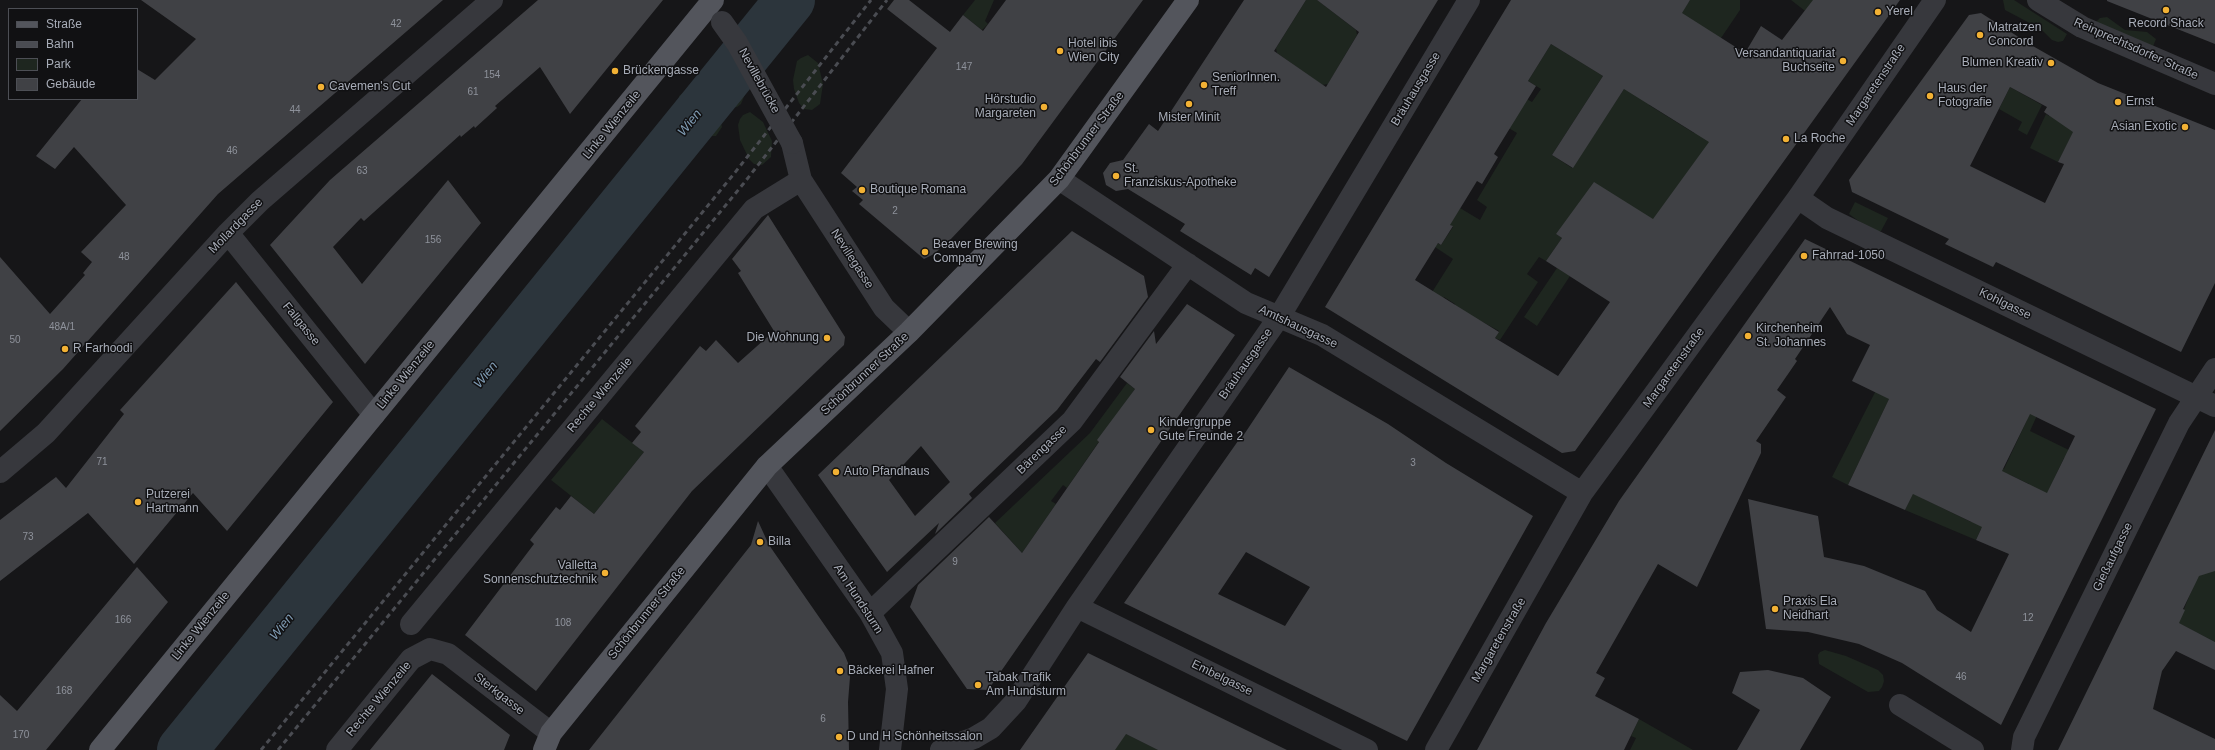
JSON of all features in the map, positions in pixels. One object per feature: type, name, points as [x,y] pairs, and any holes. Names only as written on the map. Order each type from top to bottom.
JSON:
[{"type":"main road","name":"Schönbrunner Straße","points":[[547,742],[767,466],[909,332],[1059,179],[1188,0]]},
{"type":"main road","name":"Linke Wienzeile","points":[[100,750],[710,1]]},
{"type":"street","name":"Mollardgasse","points":[[0,472],[46,433],[228,233],[311,156],[492,0]]},
{"type":"street","name":"Bräuhausgasse","points":[[941,750],[974,738],[991,728],[1016,701],[1077,607],[1279,317],[1469,0]]},
{"type":"street","name":"Margaretenstraße","points":[[1436,750],[1582,493],[1798,198],[1935,0]]},
{"type":"street","name":"Reinprechtsdorfer Straße","points":[[2039,0],[2082,27],[2215,84]]},
{"type":"street","name":"Nevillebrücke","points":[[710,1],[722,22],[737,43],[792,143],[800,180]]},
{"type":"street","name":"Amtshausgasse","points":[[1059,179],[1246,303],[1322,335],[1582,493]]},
{"type":"street","name":"Nevillegasse","points":[[800,180],[884,308],[909,332]]},
{"type":"street","name":"Rechte Wienzeile","points":[[411,624],[754,209],[800,180]]},
{"type":"street","name":"Kohlgasse","points":[[1798,198],[1827,218],[2206,402]]},
{"type":"street","name":"Fallgasse","points":[[228,233],[374,415]]},
{"type":"street","name":"Bärengasse","points":[[870,613],[1072,421],[1188,264]]},
{"type":"street","name":"Gießaufgasse","points":[[2022,750],[2024,737],[2179,423],[2206,402],[2215,370]]},
{"type":"street","name":"Am Hundsturm","points":[[767,466],[870,613],[892,653],[897,689],[890,750]]},
{"type":"street","name":"Embelgasse","points":[[1077,607],[1367,750]]},
{"type":"street","name":"Rechte Wienzeile","points":[[336,750],[411,659],[430,649],[448,654]]},
{"type":"street","name":"Sterkgasse","points":[[448,654],[547,742]]},
{"type":"street","points":[[1900,706],[1973,750]]},
{"type":"green space","points":[[975,0],[994,0],[985,21],[988,24],[982,30],[963,15]]},
{"type":"green space","points":[[1306,0],[1317,0],[1356,30],[1357,35],[1328,84],[1322,85],[1277,53],[1276,48]]},
{"type":"green space","points":[[1690,0],[1740,0],[1740,10],[1721,38],[1675,64],[1649,105],[1694,133],[1745,53],[1781,75],[1661,225],[1556,234],[1562,238],[1546,261],[1539,257],[1527,274],[1538,282],[1500,340],[1495,338],[1499,331],[1479,320],[1475,325],[1452,311],[1455,304],[1444,297],[1439,303],[1429,297],[1453,259],[1435,247],[1437,243],[1441,245],[1453,227],[1449,224],[1460,208],[1480,220],[1487,207],[1477,200],[1517,133],[1502,124],[1525,98],[1532,102],[1541,89],[1528,81],[1551,44],[1603,76],[1552,155],[1572,168],[1624,89]]},
{"type":"green space","points":[[1791,0],[1813,0],[1818,21]]},
{"type":"green space","points":[[2003,0],[2014,0],[2067,34],[2063,41],[2058,42],[2052,40],[2041,29],[2005,10]]},
{"type":"green space","points":[[2107,17],[2125,30],[2147,32],[2156,39],[2152,49],[2094,24],[2100,18]]},
{"type":"green space","points":[[808,55],[818,63],[823,84],[820,104],[812,110],[804,109],[799,103],[794,89],[793,80],[797,61]]},
{"type":"green space","points":[[723,56],[731,60],[742,75],[745,94],[741,104],[737,107],[732,108],[723,102],[712,84],[710,76],[711,62]]},
{"type":"green space","points":[[2010,87],[2042,105],[2027,135],[2018,130],[2022,122],[1999,109]]},
{"type":"green space","points":[[686,90],[697,92],[713,106],[722,127],[716,136],[704,136],[698,134],[688,125],[678,106],[679,96]]},
{"type":"green space","points":[[2052,110],[2077,125],[2058,162],[2030,148],[2046,114],[2049,116]]},
{"type":"green space","points":[[750,112],[763,122],[772,141],[771,157],[762,165],[754,164],[749,159],[740,140],[738,125],[740,119],[743,115]]},
{"type":"green space","points":[[1855,202],[1888,218],[1881,231],[1878,232],[1868,228],[1849,214]]},
{"type":"green space","points":[[1557,268],[1570,276],[1537,326],[1524,317]]},
{"type":"green space","points":[[1900,343],[1913,349],[1848,485],[1832,477]]},
{"type":"green space","points":[[1127,383],[1135,389],[1067,488],[1063,485],[1051,501],[1056,504],[1022,553],[995,523],[1090,433]]},
{"type":"green space","points":[[2030,405],[2039,411],[2030,431],[2073,452],[2064,458],[2055,477],[2024,560],[1988,545],[1994,535],[1981,529],[1976,540],[1905,510],[1915,490],[1924,499],[1971,522],[1974,518],[2029,484],[2008,474],[2002,488],[1998,466],[2004,469],[2026,422]]},
{"type":"green space","points":[[602,419],[644,452],[594,514],[551,480]]},
{"type":"green space","points":[[2215,566],[2215,642],[2180,624],[2177,626],[2200,570]]},
{"type":"green space","points":[[1825,650],[1846,656],[1878,670],[1883,675],[1884,681],[1882,687],[1879,691],[1868,692],[1819,664],[1818,655],[1820,652]]},
{"type":"green space","points":[[1639,719],[1693,750],[1630,750],[1636,738],[1631,736]]},
{"type":"green space","points":[[1106,724],[1158,750],[1115,750]]},
{"type":"building","points":[[141,0],[443,0],[218,194],[63,369],[0,431],[0,257],[50,314],[85,275],[83,273],[92,262],[81,252],[126,205],[74,147],[55,169],[36,156],[81,100],[138,100],[138,70],[155,80],[196,39]]},
{"type":"building","points":[[538,0],[663,0],[570,114],[540,67],[495,106],[497,108],[475,128],[474,126],[461,137],[460,135],[364,221],[361,218],[333,247],[362,284],[448,180],[481,223],[365,364],[270,245],[330,180]]},
{"type":"building","points":[[894,0],[909,0],[950,32],[963,15],[983,31],[1006,0],[1143,0],[1022,164],[950,240],[934,254],[924,259],[859,204],[863,200],[852,191],[857,187],[841,173],[937,48],[887,9]]},
{"type":"building","points":[[1244,0],[1306,0],[1274,51],[1326,87],[1359,32],[1317,0],[1438,0],[1269,277],[1255,268],[1251,275],[1180,231],[1185,224],[1128,189],[1116,191],[1106,185],[1103,173],[1110,163],[1123,160],[1149,124],[1158,131]]},
{"type":"building","points":[[1511,0],[1690,0],[1682,13],[1745,53],[1761,26],[1782,40],[1813,0],[1900,0],[1575,451],[1562,453],[1325,307]],"holes":[[[1551,44],[1603,76],[1552,155],[1573,168],[1624,89],[1709,142],[1653,219],[1594,182],[1556,234],[1562,238],[1546,261],[1610,302],[1558,376],[1495,338],[1499,332],[1415,280],[1438,243],[1441,245],[1453,226],[1450,225],[1477,181],[1482,184],[1498,157],[1494,154],[1536,86],[1528,81]]]},
{"type":"building","points":[[2215,0],[2215,44],[2107,1]]},
{"type":"building","points":[[1981,13],[2031,45],[2098,83],[2215,130],[2215,283],[2181,352],[1996,262],[1993,267],[1945,244],[1949,239],[1852,192],[1849,180],[1969,15]],"holes":[[[2010,87],[2047,107],[2044,112],[2073,132],[2058,162],[2064,164],[2045,203],[1970,166]]]},
{"type":"building","points":[[768,215],[845,337],[844,345],[692,491],[536,691],[465,635],[534,544],[530,540],[556,507],[560,510],[571,496],[594,514],[644,452],[632,443],[641,432],[635,426],[700,346],[706,351],[716,340],[738,363],[774,331],[738,273],[741,271],[732,259]]},
{"type":"building","points":[[1072,231],[1144,276],[1148,297],[1100,362],[1096,359],[1057,410],[969,494],[972,498],[935,534],[939,523],[887,572],[818,475]],"holes":[[[921,446],[950,482],[915,516],[889,480]]]},
{"type":"building","points":[[1805,239],[2156,409],[2001,725],[1902,663],[1859,644],[1808,632],[1766,629],[1748,499],[1818,516],[1824,557],[1864,566],[1925,591],[1937,610],[1971,632],[2009,554],[1976,540],[1982,527],[1913,494],[1905,510],[1848,485],[1889,399],[1852,381],[1870,345],[1847,334],[1830,307],[1795,359],[1797,361],[1777,390],[1786,397],[1756,441],[1761,444],[1761,453],[1697,587],[1658,564],[1596,673],[1605,678],[1595,696],[1639,719],[1624,750],[1477,750],[1546,623],[1619,501]],"holes":[[[2030,414],[2075,436],[2047,493],[2002,471]]]},
{"type":"building","points":[[236,282],[333,402],[227,531],[193,493],[134,564],[88,513],[0,581],[0,520],[56,477],[66,488],[124,414],[120,410]]},
{"type":"building","points":[[1187,304],[1235,335],[988,690],[967,689],[910,607],[918,585],[989,517],[1022,553],[1099,442],[1097,440],[1135,389],[1120,377],[1154,331],[1156,344]]},
{"type":"building","points":[[1289,367],[1388,424],[1446,463],[1533,516],[1407,741],[1124,603],[1238,441],[1239,442]],"holes":[[[1246,552],[1310,587],[1285,626],[1218,594]]]},
{"type":"building","points":[[2215,430],[2215,571],[2199,576],[2183,609],[2185,610],[2179,623],[2215,642],[2215,670],[2176,651],[2162,671],[2153,709],[2215,739],[2215,750],[2058,750]]},
{"type":"building","points":[[758,521],[769,545],[844,653],[848,663],[850,677],[848,702],[849,750],[589,750],[751,545]]},
{"type":"building","points":[[137,567],[168,602],[46,750],[0,750],[0,695],[17,711]]},
{"type":"building","points":[[1088,653],[1287,750],[1158,750],[1126,734],[1115,750],[1020,750]]},
{"type":"building","points":[[1768,670],[1803,678],[1831,697],[1800,750],[1737,750],[1760,710],[1732,693],[1740,672]]},
{"type":"building","points":[[432,674],[510,735],[504,750],[370,750]]},
{"type":"waterway","name":"Wien","points":[[182,750],[790,0]]},
{"type":"railway","points":[[261,750],[733,175],[871,0]]},
{"type":"railway","points":[[278,750],[744,183],[887,0]]},
{"type":"place","name":"Record Shack","points":[[2166,10]]},
{"type":"place","name":"Yerel","points":[[1878,12]]},
{"type":"place","name":"Matratzen Concord","points":[[1980,35]]},
{"type":"place","name":"Hotel ibis Wien City","points":[[1060,51]]},
{"type":"place","name":"Versandantiquariat Buchseite","points":[[1843,61]]},
{"type":"place","name":"Blumen Kreativ","points":[[2051,63]]},
{"type":"place","name":"Brückengasse","points":[[615,71]]},
{"type":"place","name":"SeniorInnen. Treff","points":[[1204,85]]},
{"type":"place","name":"Cavemen's Cut","points":[[321,87]]},
{"type":"place","name":"Haus der Fotografie","points":[[1930,96]]},
{"type":"place","name":"Ernst","points":[[2118,102]]},
{"type":"place","name":"Mister Minit","points":[[1189,104]]},
{"type":"place","name":"Hörstudio Margareten","points":[[1044,107]]},
{"type":"place","name":"Asian Exotic","points":[[2185,127]]},
{"type":"place","name":"La Roche","points":[[1786,139]]},
{"type":"place","name":"St. Franziskus-Apotheke","points":[[1116,176]]},
{"type":"place","name":"Boutique Romana","points":[[862,190]]},
{"type":"place","name":"Beaver Brewing Company","points":[[925,252]]},
{"type":"place","name":"Fahrrad-1050","points":[[1804,256]]},
{"type":"place","name":"Kirchenheim St. Johannes","points":[[1748,336]]},
{"type":"place","name":"Die Wohnung","points":[[827,338]]},
{"type":"place","name":"R Farhoodi","points":[[65,349]]},
{"type":"place","name":"Kindergruppe Gute Freunde 2","points":[[1151,430]]},
{"type":"place","name":"Auto Pfandhaus","points":[[836,472]]},
{"type":"place","name":"Putzerei Hartmann","points":[[138,502]]},
{"type":"place","name":"Billa","points":[[760,542]]},
{"type":"place","name":"Valletta Sonnenschutztechnik","points":[[605,573]]},
{"type":"place","name":"Praxis Ela Neidhart","points":[[1775,609]]},
{"type":"place","name":"Bäckerei Hafner","points":[[840,671]]},
{"type":"place","name":"Tabak Trafik Am Hundsturm","points":[[978,685]]},
{"type":"place","name":"D und H Schönheitssalon","points":[[839,737]]}]
